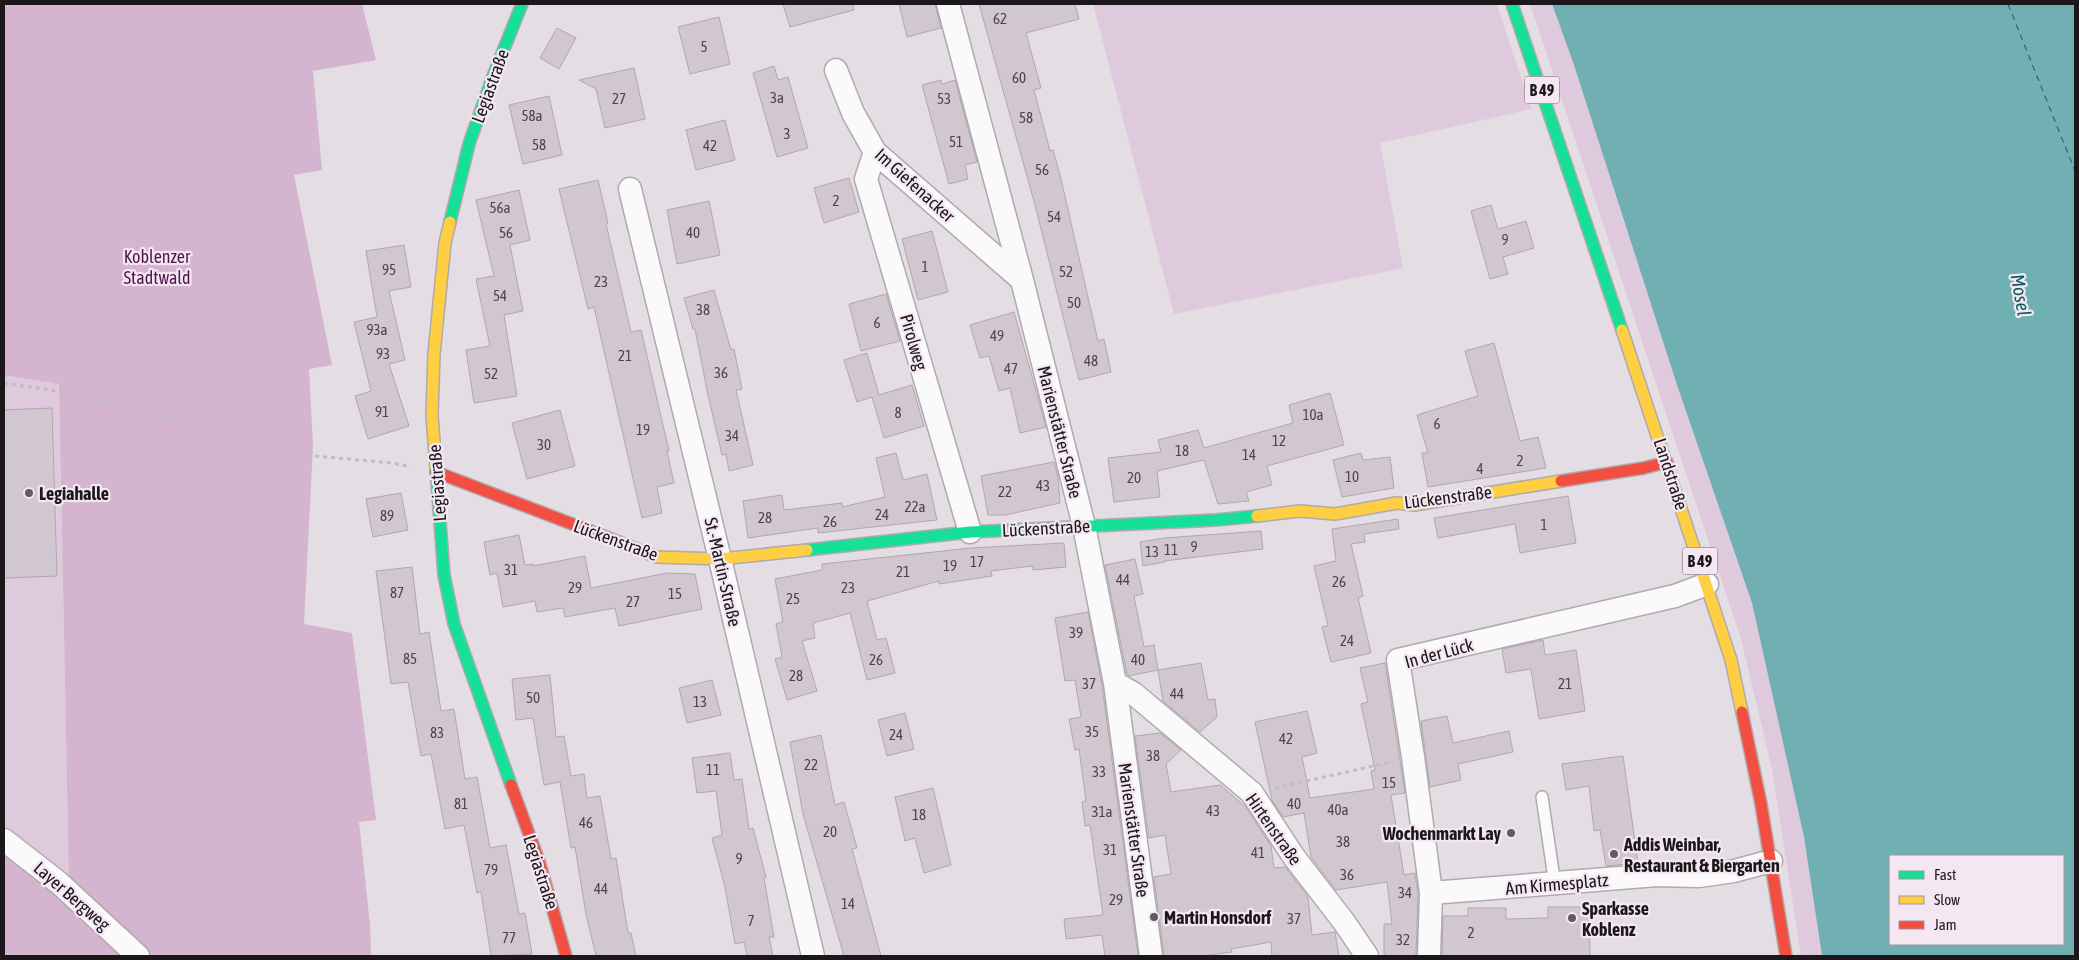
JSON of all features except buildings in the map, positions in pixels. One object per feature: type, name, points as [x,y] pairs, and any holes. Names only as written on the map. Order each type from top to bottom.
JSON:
[{"type":"street","name":"Legiastraße","points":[[522,4],[492,76],[469,144],[445,243],[434,354],[432,415],[444,575],[454,624],[492,734],[540,861],[566,956]]},
{"type":"street","name":"Marienstätter Straße","points":[[948,4],[1022,280],[1084,526],[1114,683],[1151,956]]},
{"type":"street","name":"Landstraße","points":[[1512,4],[1667,462],[1707,584],[1739,691],[1771,861],[1786,956]]},
{"type":"street","name":"Im Giefenacker","points":[[836,70],[853,113],[875,152],[1022,280]]},
{"type":"street","name":"Pirolweg","points":[[875,152],[866,179],[970,532]]},
{"type":"street","name":"St.-Martin-Straße","points":[[630,189],[720,559],[813,956]]},
{"type":"street","name":"Lückenstraße","points":[[436,472],[658,557],[720,559],[970,532],[1216,520],[1300,511],[1335,514],[1398,503],[1414,505],[1644,468],[1667,462]]},
{"type":"street","name":"In der Lück","points":[[1429,956],[1431,893],[1398,660],[1675,596],[1707,584]]},
{"type":"street","name":"Hirtenstraße","points":[[1114,683],[1133,693],[1252,793],[1294,857],[1344,922],[1367,956]]},
{"type":"street","name":"Layer Bergweg","points":[[4,840],[58,882],[138,956]]},
{"type":"street","name":"Am Kirmesplatz","points":[[1431,893],[1555,885],[1656,875],[1699,876],[1734,871],[1771,861]]},
{"type":"lane","points":[[1542,797],[1555,885]]},
{"type":"path","points":[[4,383],[63,392],[304,455],[392,463],[436,472]]},
{"type":"path","points":[[1252,793],[1413,757]]},
{"type":"shaded area","points":[[1093,4],[1497,4],[1531,109],[1380,143],[1403,268],[1174,314]]},
{"type":"shaded area","points":[[1530,4],[1552,4],[1573,62],[1677,385],[1752,603],[1804,837],[1822,956],[1801,956],[1772,769],[1741,639]]},
{"type":"shaded area","points":[[4,375],[59,384],[69,883],[4,829]]},
{"type":"green space","name":"Koblenzer Stadtwald","points":[[4,4],[362,4],[376,60],[313,71],[322,170],[294,175],[332,365],[309,369],[313,446],[304,624],[352,633],[376,820],[359,822],[370,925],[371,956],[4,956],[4,829],[69,883],[59,384],[4,375]]},
{"type":"water","name":"Mosel","points":[[1552,4],[2075,4],[2075,956],[1822,956],[1804,837],[1752,603],[1677,385],[1573,62]]},
{"type":"ferry route","points":[[2008,4],[2075,171]]},
{"type":"traffic: fast","points":[[450,222],[469,144],[493,76],[522,4]]},
{"type":"traffic: fast","points":[[1512,4],[1622,330]]},
{"type":"traffic: fast","points":[[436,468],[444,575],[454,624],[511,785]]},
{"type":"traffic: fast","points":[[807,550],[970,532],[1216,520],[1257,516]]},
{"type":"traffic: slow","points":[[436,468],[432,415],[434,354],[445,243],[450,222]]},
{"type":"traffic: slow","points":[[1622,330],[1731,660],[1742,712]]},
{"type":"traffic: slow","points":[[1257,516],[1300,511],[1335,514],[1397,503],[1414,505],[1561,481]]},
{"type":"traffic: slow","points":[[614,540],[657,557],[720,559],[807,550]]},
{"type":"traffic: jam","points":[[1561,481],[1644,468],[1667,462]]},
{"type":"traffic: jam","points":[[436,472],[614,540]]},
{"type":"traffic: jam","points":[[1742,712],[1761,804],[1786,956]]},
{"type":"traffic: jam","points":[[511,785],[539,861],[566,956]]},
{"type":"place","name":"Legiahalle","points":[[29,493]]},
{"type":"place","name":"Wochenmarkt Lay","points":[[1511,833]]},
{"type":"place","name":"Addis Weinbar, Restaurant & Biergarten","points":[[1614,854]]},
{"type":"place","name":"Martin Honsdorf","points":[[1154,917]]},
{"type":"place","name":"Sparkasse Koblenz","points":[[1572,918]]}]
